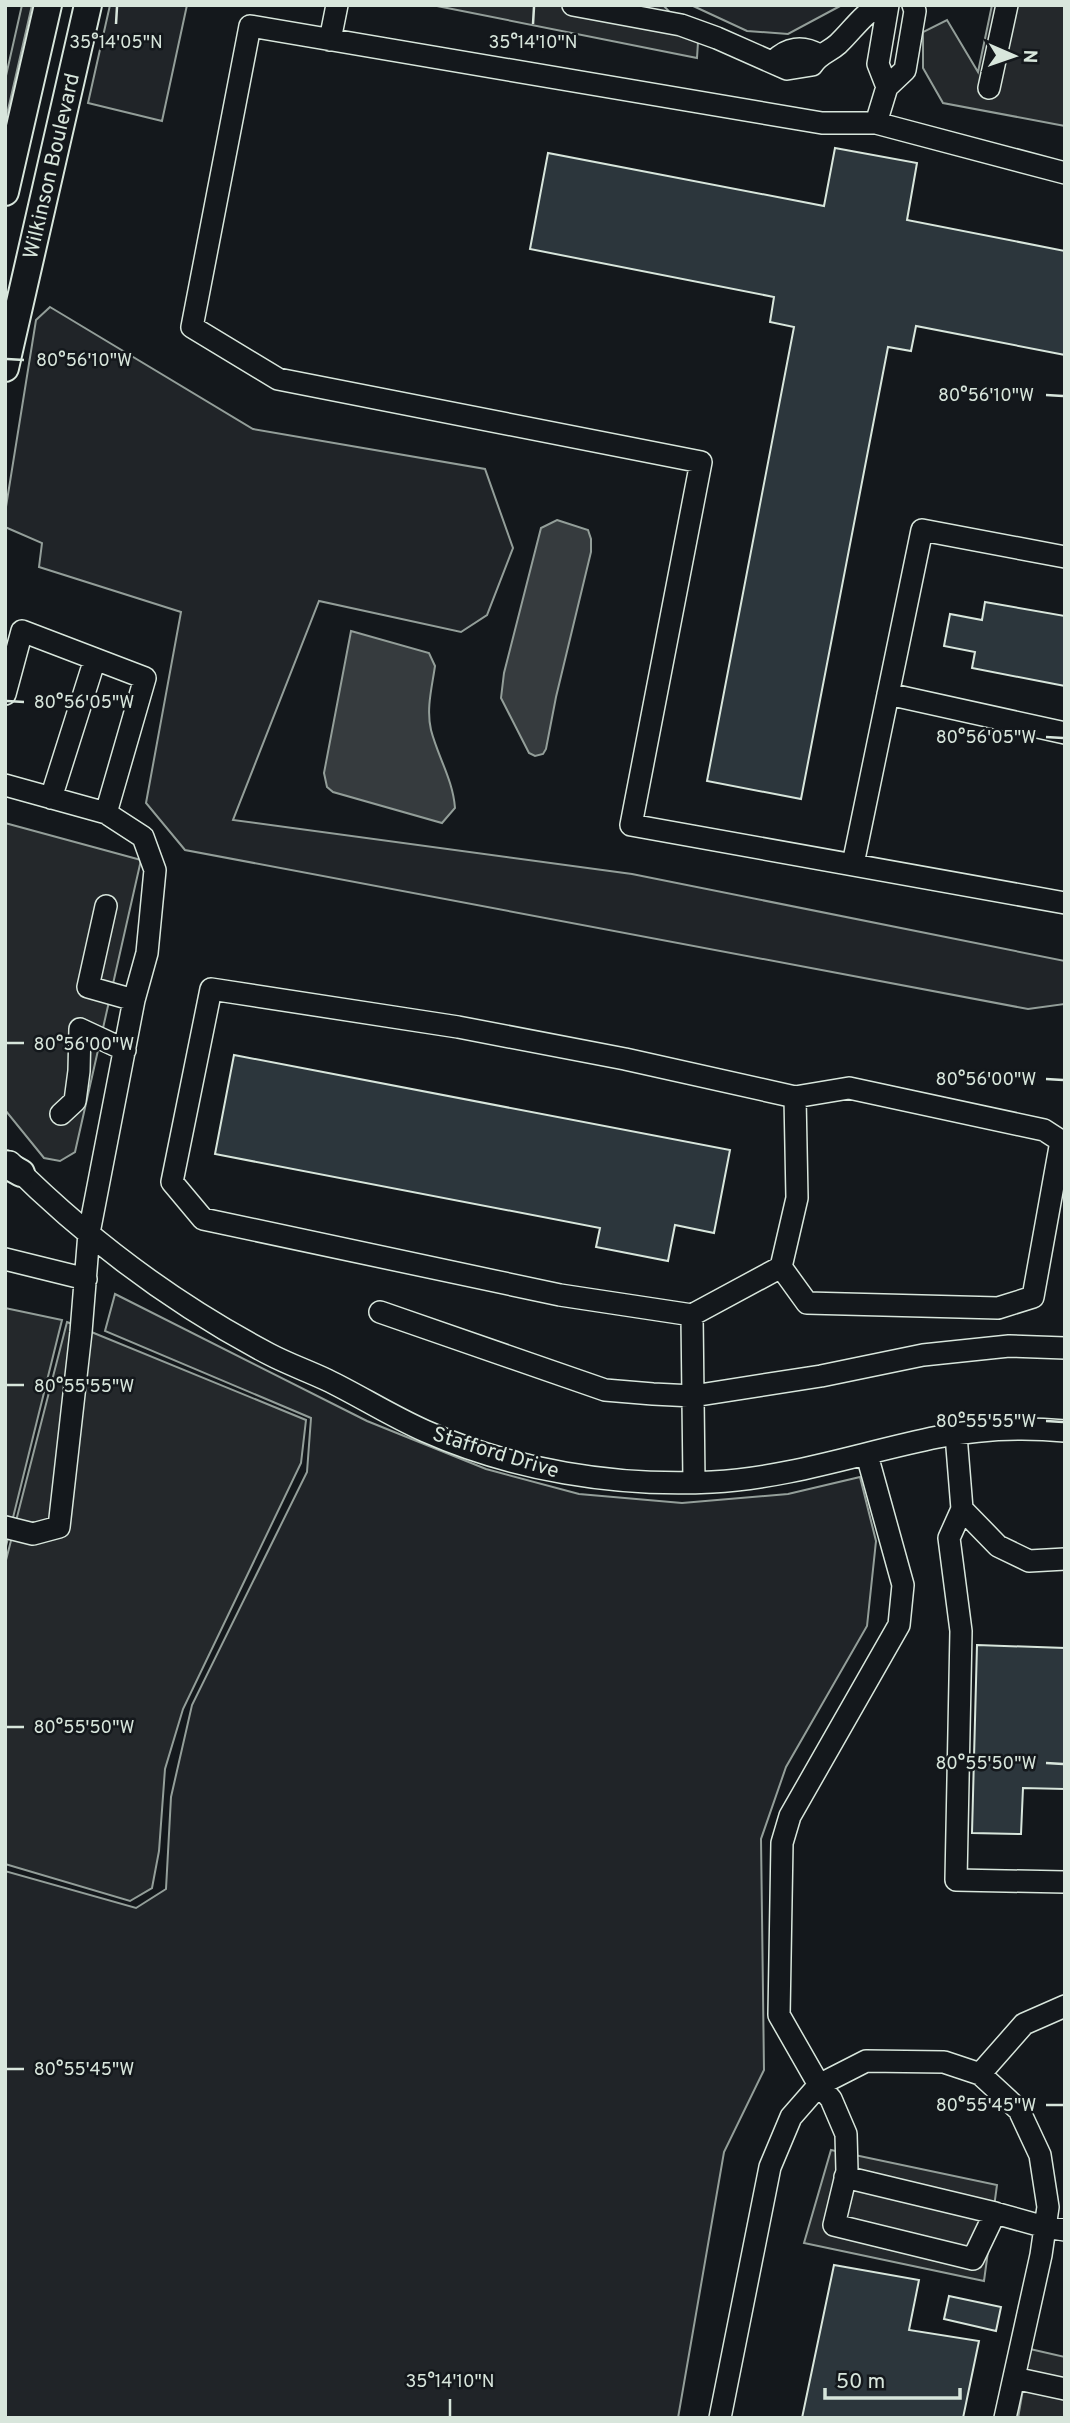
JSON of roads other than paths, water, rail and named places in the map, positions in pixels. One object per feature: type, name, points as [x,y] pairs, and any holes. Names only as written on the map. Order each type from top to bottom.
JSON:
[{"type":"main road","name":"Wilkinson Boulevard","points":[[5,192],[48,5]]},
{"type":"main road","name":"Wilkinson Boulevard","points":[[5,368],[88,5]]},
{"type":"street","points":[[330,40],[337,5]]},
{"type":"street","points":[[573,5],[681,25],[774,61],[783,52],[795,50],[808,49],[819,55],[836,46],[870,10],[881,5]]},
{"type":"street","points":[[887,87],[878,64],[888,5]]},
{"type":"street","points":[[876,123],[887,87],[905,70],[915,11],[913,5]]},
{"type":"street","points":[[989,88],[1007,5]]},
{"type":"street","points":[[1065,173],[876,123],[822,123],[250,26],[192,327],[278,379],[701,462],[631,825],[1065,903]]},
{"type":"street","points":[[853,864],[922,530],[1065,557]]},
{"type":"street","points":[[5,694],[22,631],[145,678],[106,813]]},
{"type":"street","points":[[51,798],[95,659]]},
{"type":"street","points":[[888,694],[1065,733]]},
{"type":"street","points":[[5,785],[106,813],[143,837],[155,870],[147,953],[134,1000],[89,1233],[59,1527],[33,1534],[5,1527]]},
{"type":"street","points":[[106,906],[88,988],[134,1000]]},
{"type":"street","points":[[781,1267],[807,1303],[998,1308],[1033,1297],[1061,1141],[1044,1130],[849,1088],[795,1097],[625,1059],[458,1027],[211,989],[172,1182],[203,1219],[560,1295],[692,1315],[781,1267],[797,1198],[795,1097]]},
{"type":"street","points":[[61,1114],[75,1101],[80,1029],[125,1050]]},
{"type":"street","name":"Stafford Drive","points":[[10,1165],[89,1233],[184,1304],[260,1348],[446,1440],[539,1468],[650,1482],[757,1478],[814,1468],[956,1434],[1008,1429],[1065,1431]]},
{"type":"street","points":[[5,1259],[86,1279]]},
{"type":"street","points":[[380,1312],[605,1390],[693,1396],[821,1376],[923,1355],[1009,1346],[1065,1348]]},
{"type":"street","points":[[692,1315],[694,1482]]},
{"type":"street","points":[[956,1434],[962,1509],[949,1538],[961,1631],[956,1880],[1065,1882]]},
{"type":"street","points":[[867,1455],[903,1585],[899,1625],[790,1816],[782,1843],[779,2015],[819,2085],[831,2099],[846,2134],[845,2177],[834,2225],[972,2259],[995,2213]]},
{"type":"street","points":[[962,1509],[998,1546],[1029,1561],[1065,1559]]},
{"type":"street","points":[[980,2074],[1024,2024],[1065,2006]]},
{"type":"street","points":[[720,2418],[770,2166],[791,2117],[819,2085],[866,2061],[944,2062],[980,2074],[1018,2110],[1040,2155],[1048,2207],[1055,2229],[1041,2255],[1005,2418]]},
{"type":"street","points":[[845,2177],[1055,2229]]},
{"type":"street","points":[[1014,2378],[1065,2389]]}]
